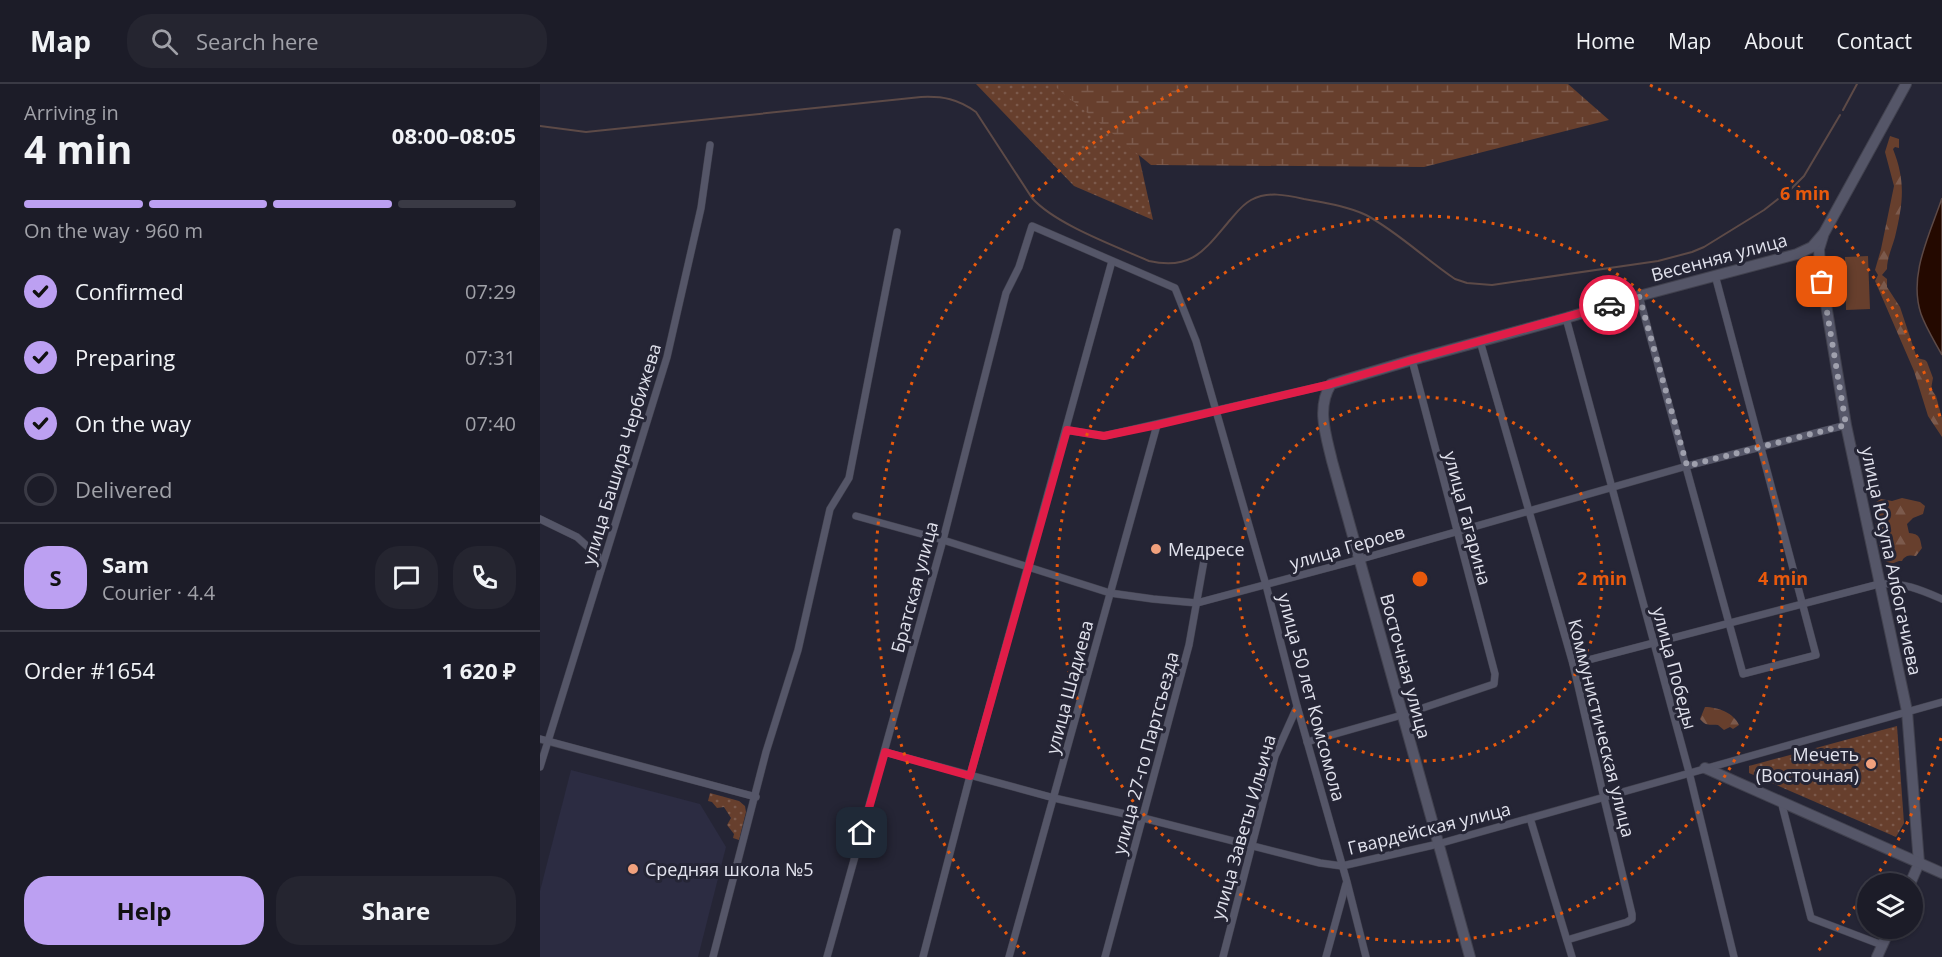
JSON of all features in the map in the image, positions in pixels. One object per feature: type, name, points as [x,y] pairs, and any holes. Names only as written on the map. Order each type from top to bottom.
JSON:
[{"type":"street","name":"Весенняя улица","points":[[1067,430],[1104,436],[1331,384],[1804,251],[1812,247],[1824,233],[1906,84]]},
{"type":"street","name":"улица Башира Чербижева","points":[[540,767],[544,740],[601,571],[667,357],[701,208],[710,145]]},
{"type":"street","name":"улица 50 лет Комсомола","points":[[1032,226],[1174,288],[1196,341],[1266,585],[1366,957]]},
{"type":"street","name":"Братская улица","points":[[827,957],[943,540],[1006,293],[1019,267],[1032,226]]},
{"type":"street","points":[[714,957],[766,752],[798,650],[830,509],[849,478],[897,232]]},
{"type":"street","name":"улица Юсупа Албогачиева","points":[[1824,233],[1819,249],[1820,268],[1846,425],[1907,711],[1919,863]]},
{"type":"street","points":[[923,957],[970,776],[1112,261]]},
{"type":"street","points":[[1639,296],[1743,674],[1816,655],[1715,275]]},
{"type":"street","name":"улица Победы","points":[[1566,318],[1689,772],[1734,957]]},
{"type":"street","name":"Коммунистическая улица","points":[[1480,341],[1573,664],[1631,906],[1632,919],[1627,922],[1567,940]]},
{"type":"street","name":"улица Гагарина","points":[[1402,715],[1494,684],[1495,674],[1412,360]]},
{"type":"street","name":"Восточная улица","points":[[1331,384],[1325,397],[1323,423],[1332,461],[1470,957]]},
{"type":"street","name":"улица Шадиева","points":[[1009,957],[1157,425]]},
{"type":"street","name":"улица Героев","points":[[856,516],[943,540],[1110,592],[1197,603],[1687,466],[1846,425]]},
{"type":"street","points":[[540,519],[577,537],[598,556],[601,571]]},
{"type":"street","name":"улица 27-го Партсъезда","points":[[1105,957],[1189,645],[1205,555]]},
{"type":"street","points":[[1573,664],[1879,584],[1907,585],[1942,598]]},
{"type":"street","name":"Гвардейская улица","points":[[885,752],[1054,798],[1320,863],[1342,866],[1438,844],[1942,702]]},
{"type":"street","name":"улица Заветы Ильича","points":[[1223,957],[1275,756],[1297,706]]},
{"type":"street","points":[[1307,742],[1402,715]]},
{"type":"street","points":[[544,740],[756,797]]},
{"type":"street","points":[[1705,768],[1942,873]]},
{"type":"street","points":[[1781,801],[1811,918],[1882,945]]},
{"type":"street","points":[[1530,818],[1572,957]]},
{"type":"street","points":[[1915,873],[1919,863]]},
{"type":"street","points":[[1326,957],[1347,882]]},
{"type":"street","points":[[1877,957],[1885,939]]},
{"type":"shaded area","points":[[1942,198],[1942,355],[1921,314],[1917,284],[1922,255]]},
{"type":"shaded area","name":"Средняя школа №5","points":[[571,770],[700,804],[726,847],[698,957],[540,957],[540,891]]},
{"type":"green space","points":[[976,84],[1438,84],[1136,143],[1153,220],[1074,186]]},
{"type":"green space","points":[[1052,84],[1568,84],[1609,120],[1424,167],[1151,165]]},
{"type":"green space","points":[[1890,136],[1899,139],[1899,148],[1893,149],[1900,172],[1902,193],[1898,225],[1887,269],[1882,275],[1887,279],[1887,287],[1900,307],[1917,358],[1927,362],[1933,378],[1931,389],[1936,396],[1942,418],[1942,437],[1928,416],[1914,371],[1875,281],[1878,275],[1875,270],[1894,186],[1885,152]]},
{"type":"green space","points":[[1868,256],[1870,309],[1846,310],[1845,257]]},
{"type":"green space","points":[[1902,498],[1920,502],[1925,506],[1923,514],[1913,518],[1907,524],[1909,533],[1919,537],[1922,548],[1916,556],[1908,556],[1902,561],[1891,564],[1883,560],[1884,551],[1879,546],[1879,538],[1884,535],[1875,524],[1878,520],[1873,504],[1881,499],[1892,501]]},
{"type":"green space","points":[[1705,707],[1725,712],[1739,725],[1733,729],[1730,727],[1724,730],[1718,725],[1704,723],[1700,719]]},
{"type":"green space","points":[[1897,726],[1904,823],[1896,837],[1749,773],[1749,766]]},
{"type":"green space","points":[[710,793],[739,801],[745,806],[746,812],[739,840],[733,838],[734,834],[727,825],[731,818],[724,807],[717,808],[708,801]]},
{"type":"waterway","points":[[1843,110],[1857,84]]},
{"type":"waterway","points":[[540,126],[586,132],[921,97],[943,98],[956,101],[976,112],[1032,198],[1042,208],[1086,234],[1149,261],[1177,263],[1197,255],[1248,202],[1264,195],[1277,195],[1328,203],[1359,212],[1389,229],[1455,279],[1467,283],[1492,285],[1658,261],[1704,247],[1764,210],[1791,189],[1804,176],[1840,115]]},
{"type":"way so far","points":[[1609,305],[1639,296],[1687,466],[1846,425],[1822,282]]},
{"type":"place","name":"Медресе","points":[[1156,549]]},
{"type":"place","name":"Мечеть (Восточная)","points":[[1871,764]]},
{"type":"place","name":"Средняя школа №5","points":[[633,869]]},
{"type":"route","points":[[862,833],[885,752],[970,776],[1067,430],[1104,436],[1157,425],[1331,384],[1609,305]]}]
